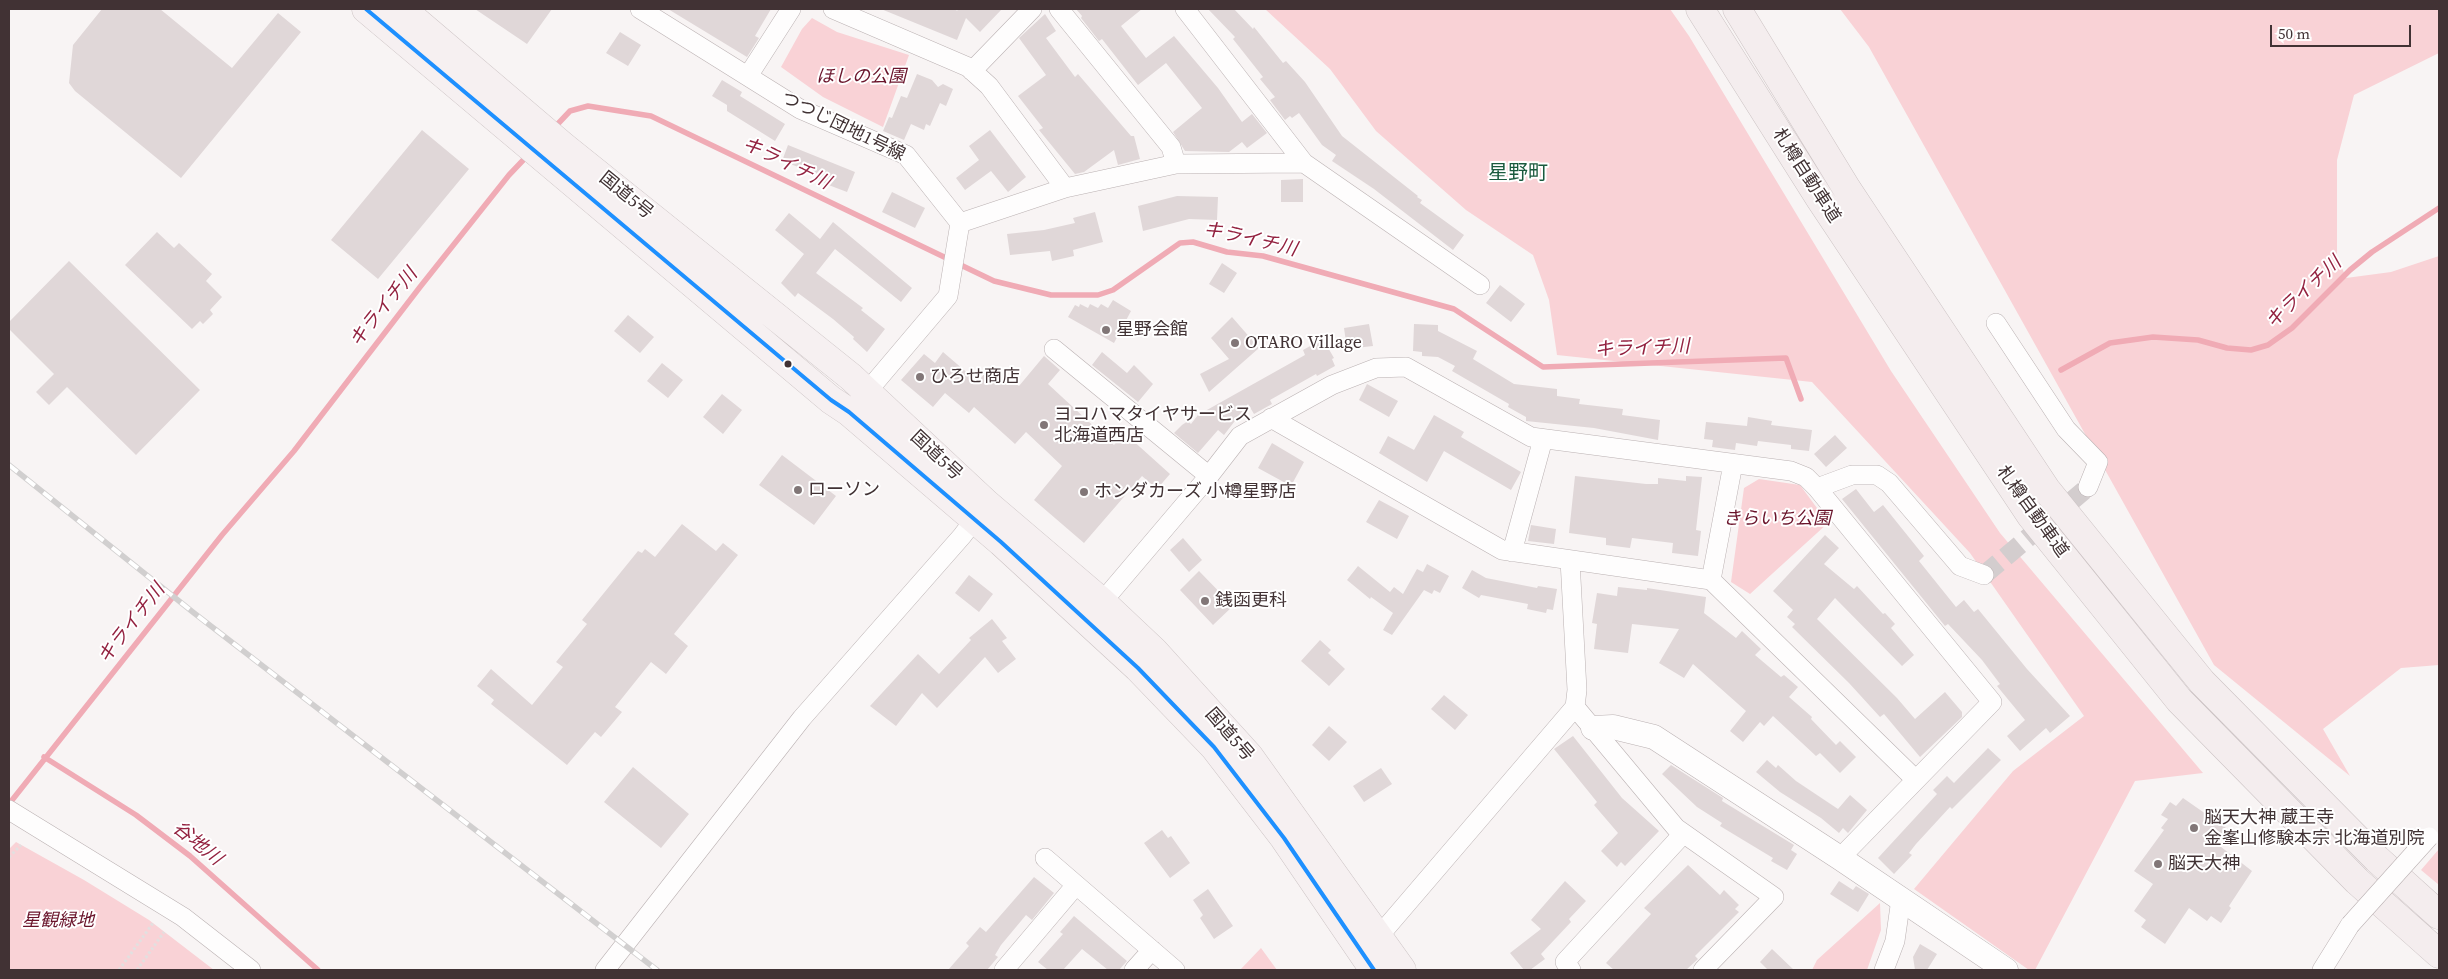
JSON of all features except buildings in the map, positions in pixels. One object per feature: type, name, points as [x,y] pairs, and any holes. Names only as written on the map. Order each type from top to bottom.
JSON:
[{"type":"highway","name":"国道5号","points":[[366,9],[531,133],[832,400],[1102,602],[1154,651],[1249,756],[1402,970]]},
{"type":"highway","name":"国道5号","points":[[402,9],[531,133]]},
{"type":"highway","name":"札樽自動車道","points":[[1700,9],[1820,199],[2031,516],[2179,700],[2357,881],[2439,954]]},
{"type":"highway","name":"札樽自動車道","points":[[1737,9],[1847,189],[2046,489],[2202,682],[2377,859],[2439,915]]},
{"type":"highway","name":"国道5号","points":[[556,154],[868,392],[980,512],[1138,668],[1214,747],[1284,838],[1374,970]]},
{"type":"street","name":"つつじ団地1号線","points":[[640,9],[800,109],[906,155],[960,223]]},
{"type":"street","points":[[748,76],[791,9]]},
{"type":"street","points":[[833,9],[959,63],[972,71],[989,86],[1065,188]]},
{"type":"street","points":[[972,71],[1032,9]]},
{"type":"street","points":[[1059,9],[1171,147],[1176,164]]},
{"type":"street","points":[[1185,9],[1304,163],[1480,285]]},
{"type":"street","points":[[849,412],[948,296],[960,223],[1065,188],[1176,164],[1304,163]]},
{"type":"street","points":[[1996,323],[2066,428],[2098,462],[2088,487]]},
{"type":"street","points":[[1054,349],[1209,476]]},
{"type":"street","points":[[1102,602],[1209,476],[1240,436],[1332,385],[1376,368],[1406,367],[1531,437],[1790,471],[1806,476],[1992,702],[1840,858]]},
{"type":"street","points":[[1271,418],[1502,550],[1710,580],[1916,780]]},
{"type":"street","points":[[1512,552],[1543,439]]},
{"type":"street","points":[[1710,580],[1734,464]]},
{"type":"street","points":[[1817,488],[1852,475],[1877,475],[1889,483],[1960,566],[1984,575]]},
{"type":"street","points":[[605,970],[802,718],[980,512]]},
{"type":"street","points":[[1379,936],[1575,706],[1577,690],[1570,560]]},
{"type":"street","points":[[1575,706],[1676,828],[1774,897],[1703,970]]},
{"type":"street","points":[[1593,728],[1613,727],[1654,738],[1840,858],[2006,970]]},
{"type":"street","points":[[9,810],[184,917],[251,970]]},
{"type":"street","points":[[1571,970],[1565,962],[1683,834]]},
{"type":"street","points":[[2322,970],[2350,925],[2429,837]]},
{"type":"street","points":[[1044,858],[1175,970]]},
{"type":"street","points":[[1004,970],[1076,885]]},
{"type":"street","points":[[1884,970],[1895,941],[1901,899]]},
{"type":"street","points":[[1134,970],[1152,950]]},
{"type":"path","points":[[9,857],[21,845]]},
{"type":"path","points":[[119,970],[153,923]]},
{"type":"path","points":[[137,970],[164,932]]},
{"type":"green space","points":[[1265,9],[1670,9],[1689,36],[1891,371],[2000,533],[2203,773],[2135,781],[2035,970],[2029,970],[1914,889],[2013,771],[2084,716],[1970,553],[1812,382],[1557,355],[1549,300],[1533,255],[1466,210],[1376,131],[1330,69]]},
{"type":"green space","points":[[1840,9],[2439,9],[2439,53],[2354,95],[2337,160],[2337,255],[2346,278],[2391,272],[2439,256],[2439,665],[2401,668],[2323,729],[2350,776],[2214,665],[1869,47]]},
{"type":"green space","name":"ほしの公園","points":[[812,18],[837,32],[909,55],[883,127],[823,97],[781,67],[802,29]]},
{"type":"green space","name":"きらいち公園","points":[[1759,479],[1800,485],[1828,523],[1750,594],[1731,582],[1744,488]]},
{"type":"green space","name":"星観緑地","points":[[16,842],[84,880],[149,920],[214,970],[9,970],[9,849]]},
{"type":"green space","points":[[2439,849],[2439,885],[2421,870]]},
{"type":"green space","points":[[1880,903],[1881,930],[1867,970],[1812,970],[1817,960]]},
{"type":"green space","points":[[1261,948],[1277,970],[1240,970]]},
{"type":"waterway","name":"キライチ川","points":[[553,129],[570,111],[588,106],[651,116],[994,281],[1051,295],[1098,295],[1113,290],[1180,243],[1193,242],[1227,252],[1263,256],[1454,309],[1543,367],[1786,358],[1801,399]]},
{"type":"waterway","name":"キライチ川","points":[[9,804],[222,535],[294,451],[509,175],[529,154]]},
{"type":"waterway","name":"キライチ川","points":[[2061,370],[2110,343],[2153,337],[2198,340],[2227,348],[2251,350],[2268,345],[2292,328],[2350,270],[2372,252],[2439,208]]},
{"type":"waterway","name":"谷地川","points":[[44,757],[136,815],[190,856],[318,970]]},
{"type":"tunnel","points":[[1984,575],[2088,487]]},
{"type":"railway","points":[[9,465],[194,613],[657,970]]},
{"type":"transit line","points":[[366,9],[831,400],[849,412],[1001,542],[1138,668],[1214,747],[1284,838],[1374,970]]},
{"type":"place","name":"星野会館","points":[[1106,330]]},
{"type":"place","name":"OTARO Village","points":[[1235,343]]},
{"type":"place","name":"ひろせ商店","points":[[920,377]]},
{"type":"place","name":"ヨコハマタイヤサービス 北海道西店","points":[[1044,425]]},
{"type":"place","name":"ローソン","points":[[798,490]]},
{"type":"place","name":"ホンダカーズ 小樽星野店","points":[[1084,492]]},
{"type":"place","name":"銭函更科","points":[[1205,601]]},
{"type":"place","name":"脳天大神 蔵王寺 金峯山修験本宗 北海道別院","points":[[2194,828]]},
{"type":"place","name":"脳天大神","points":[[2158,864]]},
{"type":"district","name":"星野町","points":[[1518,174]]}]
